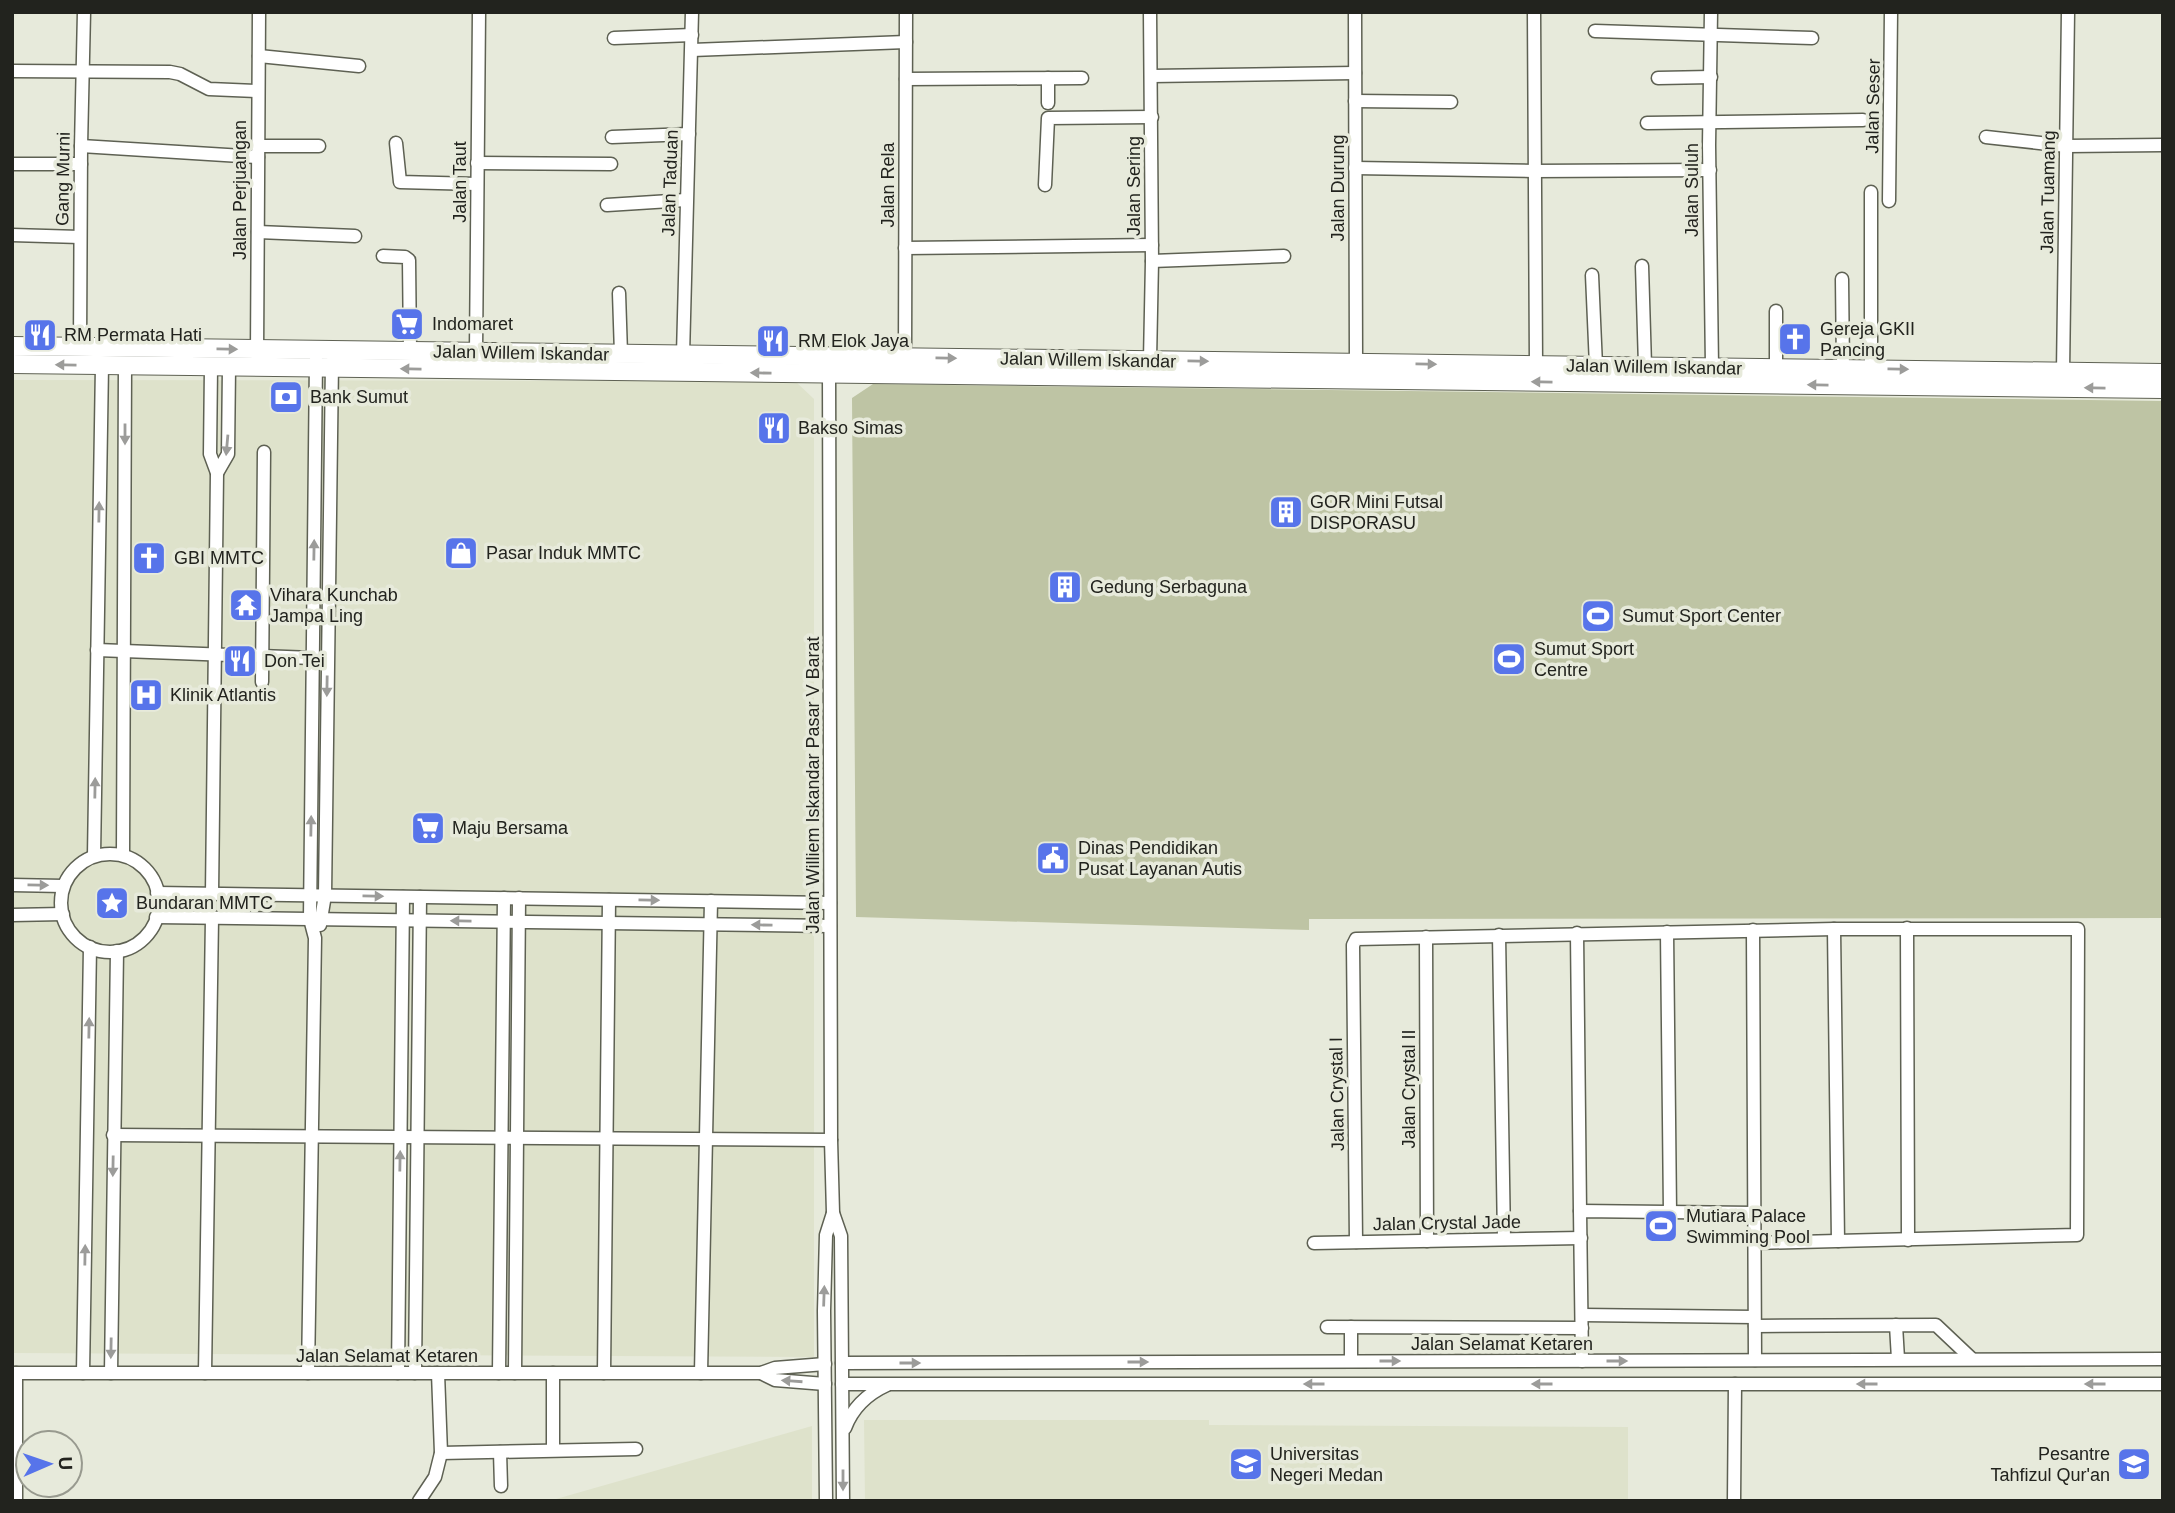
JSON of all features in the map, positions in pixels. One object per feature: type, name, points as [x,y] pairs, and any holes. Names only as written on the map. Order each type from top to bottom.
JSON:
[{"type":"highway","name":"Jalan Willem Iskandar","points":[[12,346],[80,347],[257,358],[1312,371],[2163,389]]},
{"type":"highway","name":"Jalan Willem Iskandar","points":[[324,359],[410,351],[683,355],[829,365],[905,357],[1150,360],[1312,371],[1356,363],[2163,373]]},
{"type":"highway","name":"Jalan Willem Iskandar","points":[[12,364],[220,367],[257,358]]},
{"type":"street","name":"Gang Murni","points":[[80,347],[84,12]]},
{"type":"street","name":"Jalan Perjuangan","points":[[257,358],[259,12]]},
{"type":"street","name":"Jalan Taut","points":[[477,352],[479,12]]},
{"type":"street","name":"Jalan Taduan","points":[[683,355],[692,12]]},
{"type":"street","name":"Jalan Rela","points":[[905,357],[906,12]]},
{"type":"street","name":"Jalan Sering","points":[[1150,12],[1150,360]]},
{"type":"street","name":"Jalan Durung","points":[[1355,12],[1356,363]]},
{"type":"street","points":[[1534,12],[1536,365]]},
{"type":"street","name":"Jalan Suluh","points":[[1711,12],[1712,367]]},
{"type":"street","name":"Jalan Seser","points":[[1888,201],[1891,12]]},
{"type":"street","name":"Jalan Tuamang","points":[[2063,372],[2068,12]]},
{"type":"street","points":[[1595,32],[1812,38]]},
{"type":"street","points":[[614,38],[692,35]]},
{"type":"street","points":[[692,50],[906,42]]},
{"type":"street","points":[[259,56],[332,61],[359,66]]},
{"type":"street","points":[[12,71],[170,72],[180,74],[209,89],[258,91]]},
{"type":"street","points":[[1151,76],[1355,74]]},
{"type":"street","points":[[1658,78],[1711,77]]},
{"type":"street","points":[[1048,78],[1048,103]]},
{"type":"street","points":[[906,79],[1082,78]]},
{"type":"street","points":[[1355,101],[1451,102]]},
{"type":"street","points":[[1045,185],[1048,118],[1152,117]]},
{"type":"street","points":[[1647,123],[1863,120]]},
{"type":"street","points":[[612,136],[689,134]]},
{"type":"street","points":[[1986,137],[2067,146],[2163,145]]},
{"type":"street","points":[[396,143],[398,178],[402,183],[477,184]]},
{"type":"street","points":[[81,146],[258,151],[319,146]]},
{"type":"street","points":[[477,163],[611,164]]},
{"type":"street","points":[[12,164],[81,164]]},
{"type":"street","points":[[1355,168],[1710,170]]},
{"type":"street","points":[[1871,192],[1871,369]]},
{"type":"street","points":[[607,205],[686,200]]},
{"type":"street","points":[[258,232],[355,236]]},
{"type":"street","points":[[12,234],[80,237]]},
{"type":"street","points":[[905,248],[1152,245]]},
{"type":"street","points":[[383,256],[405,257],[409,260],[410,351]]},
{"type":"street","points":[[1152,261],[1284,256]]},
{"type":"street","points":[[1643,266],[1645,366]]},
{"type":"street","points":[[1592,275],[1596,366]]},
{"type":"street","points":[[1842,279],[1843,369]]},
{"type":"street","points":[[619,293],[621,354]]},
{"type":"street","points":[[1776,311],[1776,368]]},
{"type":"street","points":[[308,1373],[315,938],[316,919],[324,895],[330,462],[324,359]]},
{"type":"street","points":[[316,919],[310,895],[315,463],[324,359]]},
{"type":"street","points":[[94,856],[102,365]]},
{"type":"street","name":"Jalan Williem Iskandar Pasar V Barat","points":[[829,365],[831,1140],[833,1213],[841,1236],[843,1501]]},
{"type":"street","points":[[123,855],[125,366]]},
{"type":"street","points":[[212,894],[217,472],[228,454],[220,367]]},
{"type":"street","points":[[262,682],[264,452]]},
{"type":"street","points":[[315,463],[330,462]]},
{"type":"street","points":[[99,541],[124,541]]},
{"type":"street","points":[[97,650],[313,658]]},
{"type":"street","points":[[123,855],[145,869],[154,882],[157,893],[156,917],[143,939],[133,946],[117,951],[90,947],[73,934],[63,914],[63,886],[75,869],[94,856],[123,855]]},
{"type":"street","points":[[12,885],[63,886]]},
{"type":"street","points":[[157,893],[830,903]]},
{"type":"street","points":[[398,1373],[403,897]]},
{"type":"street","points":[[415,1373],[420,897]]},
{"type":"street","points":[[499,1373],[504,898]]},
{"type":"street","points":[[515,1373],[519,898]]},
{"type":"street","points":[[604,1373],[609,900]]},
{"type":"street","points":[[701,1374],[711,901]]},
{"type":"street","points":[[12,915],[63,914]]},
{"type":"street","points":[[156,917],[830,926]]},
{"type":"street","points":[[205,1373],[212,918]]},
{"type":"street","points":[[1907,928],[1908,1240]]},
{"type":"street","points":[[1426,937],[1753,930],[2076,928],[2078,1234],[2075,1237],[1754,1243]]},
{"type":"street","points":[[1834,929],[1838,1241]]},
{"type":"street","points":[[1753,930],[1755,1360]]},
{"type":"street","points":[[1667,932],[1670,1212]]},
{"type":"street","points":[[1577,933],[1582,1361]]},
{"type":"street","points":[[1499,935],[1504,1240]]},
{"type":"street","name":"Jalan Crystal I","points":[[1356,1242],[1353,945],[1354,941],[1360,938],[1426,937]]},
{"type":"street","name":"Jalan Crystal II","points":[[1426,937],[1427,1241]]},
{"type":"street","points":[[83,1373],[90,947]]},
{"type":"street","points":[[111,1373],[117,951]]},
{"type":"street","points":[[402,974],[419,974]]},
{"type":"street","points":[[402,1018],[419,1018]]},
{"type":"street","points":[[401,1052],[419,1052]]},
{"type":"street","points":[[401,1084],[418,1084]]},
{"type":"street","points":[[113,1135],[831,1140]]},
{"type":"street","points":[[400,1194],[417,1194]]},
{"type":"street","points":[[1580,1211],[1754,1213]]},
{"type":"street","name":"Jalan Williem Iskandar Pasar V Barat","points":[[826,1501],[826,1235],[833,1213]]},
{"type":"street","points":[[399,1227],[417,1227]]},
{"type":"street","name":"Jalan Crystal Jade","points":[[1314,1243],[1581,1238]]},
{"type":"street","points":[[399,1262],[416,1262]]},
{"type":"street","points":[[399,1303],[416,1303]]},
{"type":"street","points":[[1327,1327],[1582,1322],[1937,1325],[1972,1359]]},
{"type":"street","points":[[1896,1325],[1898,1359]]},
{"type":"street","points":[[1351,1327],[1351,1362]]},
{"type":"street","points":[[2032,1359],[2032,1384]]},
{"type":"street","name":"Jalan Selamat Ketaren","points":[[842,1363],[2163,1359]]},
{"type":"street","points":[[1415,1384],[1416,1361]]},
{"type":"street","points":[[1055,1363],[1056,1384]]},
{"type":"street","name":"Jalan Selamat Ketaren","points":[[14,1373],[701,1374],[761,1373],[775,1368],[825,1364]]},
{"type":"street","points":[[14,1373],[16,1501]]},
{"type":"street","points":[[419,1501],[435,1477],[441,1453],[438,1373]]},
{"type":"street","points":[[553,1373],[553,1450]]},
{"type":"street","name":"Jalan Selamat Ketaren","points":[[761,1373],[775,1380],[825,1384]]},
{"type":"street","points":[[842,1384],[2163,1384]]},
{"type":"street","points":[[843,1433],[852,1413],[866,1397],[891,1384]]},
{"type":"street","points":[[1734,1501],[1735,1384]]},
{"type":"street","points":[[441,1453],[636,1449]]},
{"type":"street","points":[[500,1452],[501,1486]]},
{"type":"shaded area","points":[[12,380],[795,381],[814,399],[814,1357],[12,1353]]},
{"type":"shaded area","name":"Sumut Sport Centre","points":[[873,384],[2163,401],[2163,918],[1309,919],[1309,930],[856,917],[852,398]]},
{"type":"shaded area","name":"Universitas Negeri Medan","points":[[864,1420],[1209,1420],[1209,1425],[1628,1427],[1628,1501],[865,1501]]},
{"type":"shaded area","points":[[812,1426],[812,1501],[549,1501]]},
{"type":"place","name":"Indomaret","points":[[407,324]]},
{"type":"place","name":"RM Permata Hati","points":[[40,335]]},
{"type":"place","name":"Gereja GKII Pancing","points":[[1795,339]]},
{"type":"place","name":"RM Elok Jaya","points":[[773,341]]},
{"type":"place","name":"Bank Sumut","points":[[286,397]]},
{"type":"place","name":"Bakso Simas","points":[[774,428]]},
{"type":"place","name":"GOR Mini Futsal DISPORASU","points":[[1286,512]]},
{"type":"place","name":"Pasar Induk MMTC","points":[[461,553]]},
{"type":"place","name":"GBI MMTC","points":[[149,558]]},
{"type":"place","name":"Gedung Serbaguna","points":[[1065,587]]},
{"type":"place","name":"Vihara Kunchab Jampa Ling","points":[[246,605]]},
{"type":"place","name":"Sumut Sport Center","points":[[1598,616]]},
{"type":"place","name":"Sumut Sport Centre","points":[[1509,659]]},
{"type":"place","name":"Don Tei","points":[[240,661]]},
{"type":"place","name":"Klinik Atlantis","points":[[146,695]]},
{"type":"place","name":"Maju Bersama","points":[[428,828]]},
{"type":"place","name":"Dinas Pendidikan Pusat Layanan Autis","points":[[1053,858]]},
{"type":"place","name":"Bundaran MMTC","points":[[112,903]]},
{"type":"place","name":"Mutiara Palace Swimming Pool","points":[[1661,1226]]},
{"type":"place","name":"Universitas Negeri Medan","points":[[1246,1464]]},
{"type":"place","name":"Pesantre Tahfizul Qur'an","points":[[2134,1464]]}]
